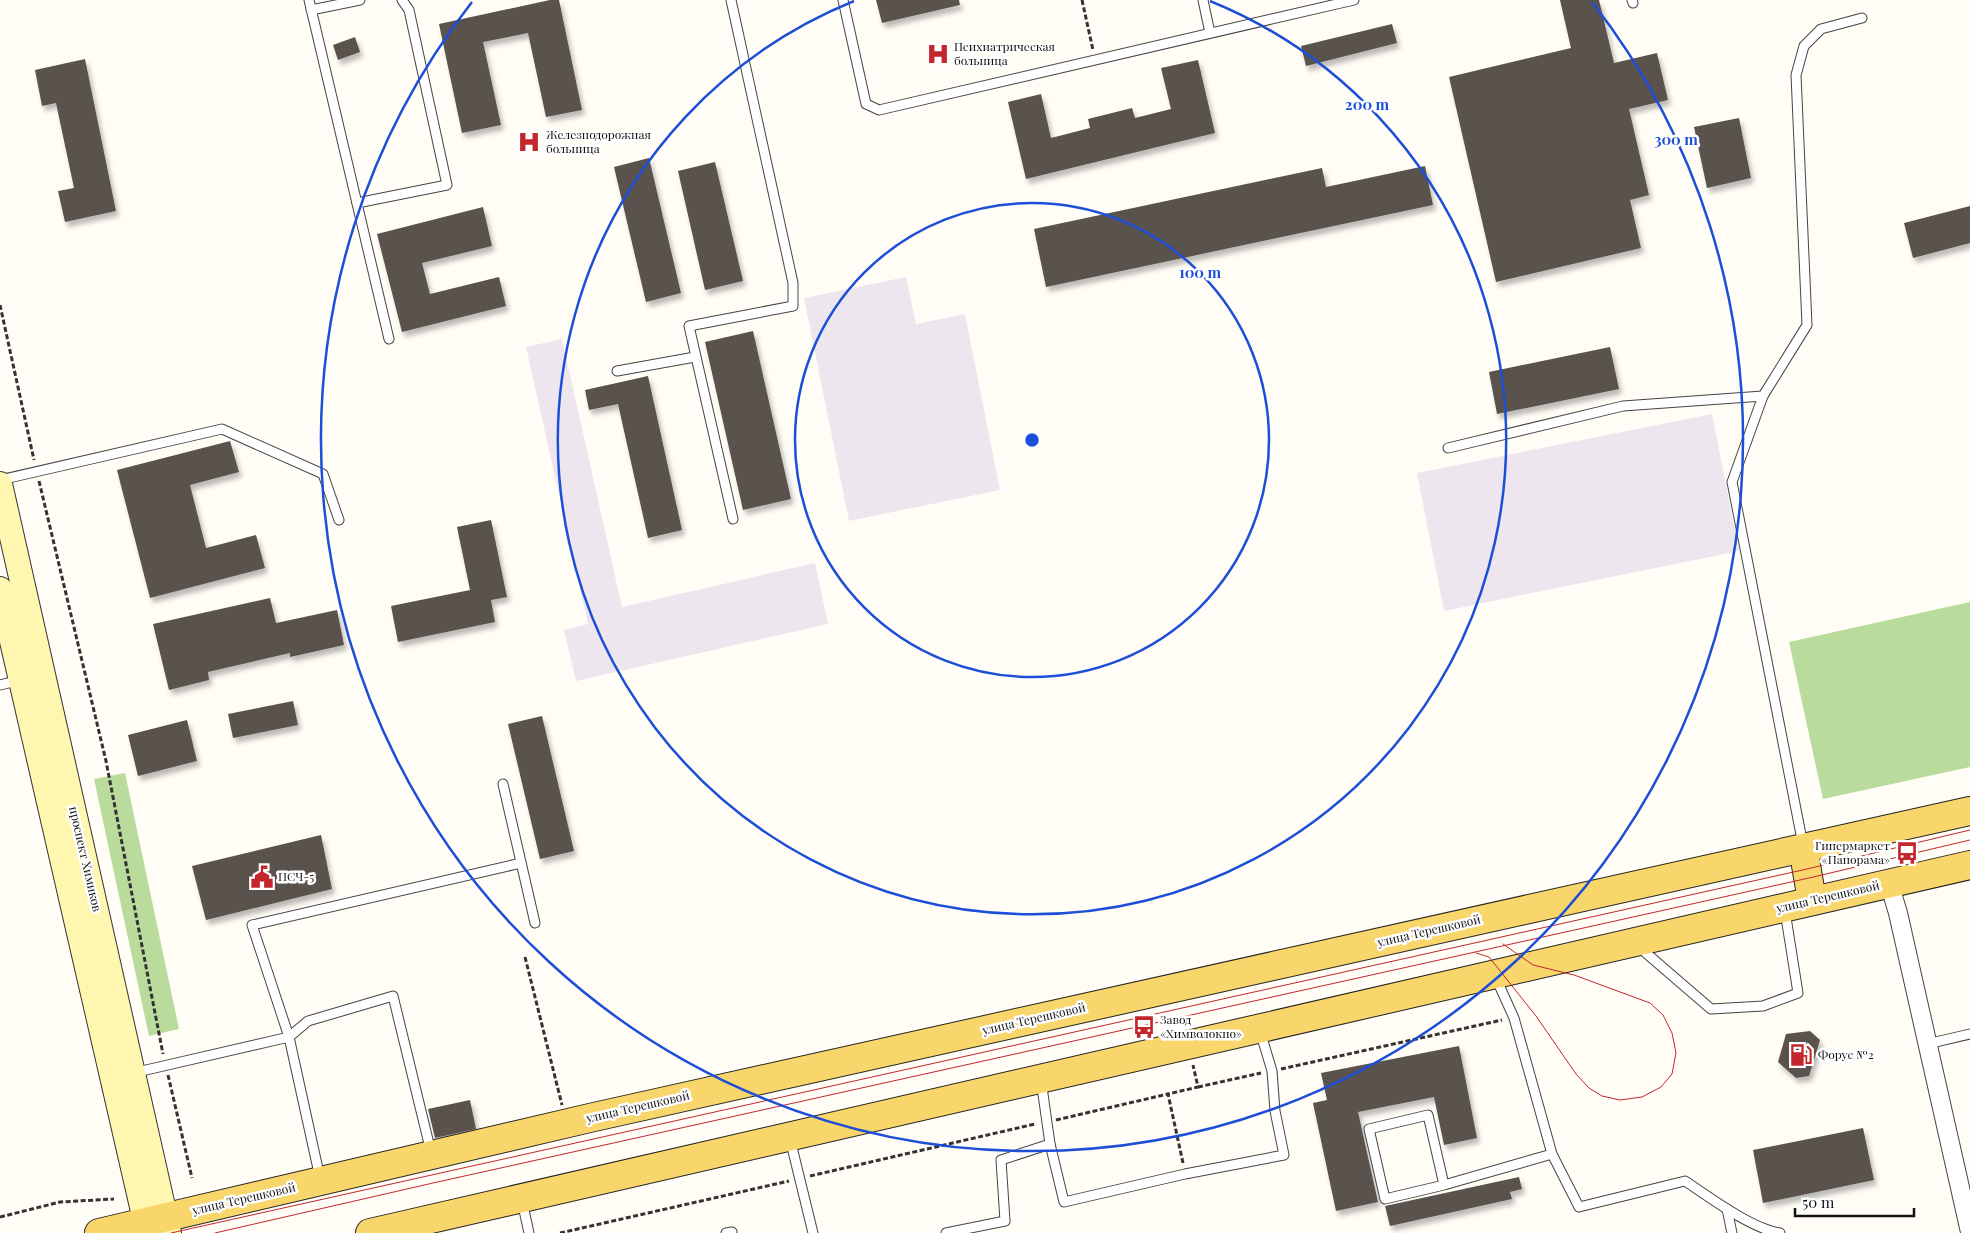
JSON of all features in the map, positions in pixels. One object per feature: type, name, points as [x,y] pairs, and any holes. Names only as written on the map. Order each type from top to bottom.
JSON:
[{"type":"main road","name":"проспект Химиков","points":[[0,484],[20,625],[133,1072],[157,1226]]},
{"type":"main road","name":"проспект Химиков","points":[[0,589],[20,625],[10,683],[157,1226]]},
{"type":"main road","name":"улица Терешковой","points":[[99,1233],[157,1226],[321,1180],[566,1123],[1970,811]]},
{"type":"main road","points":[[1803,848],[1812,900]]},
{"type":"main road","name":"улица Терешковой","points":[[370,1233],[1970,865]]},
{"type":"street","points":[[1890,883],[1970,1232]]},
{"type":"lane","points":[[309,0],[389,339]]},
{"type":"lane","points":[[311,10],[360,0]]},
{"type":"lane","points":[[357,203],[447,185],[409,10],[402,0]]},
{"type":"lane","points":[[731,0],[793,284],[793,306],[689,326],[733,519]]},
{"type":"lane","points":[[843,0],[866,104],[879,110],[1354,0]]},
{"type":"lane","points":[[1203,0],[1210,33]]},
{"type":"lane","points":[[1803,848],[1732,482],[1764,396],[1807,325],[1796,76],[1804,46],[1821,29],[1862,18]]},
{"type":"lane","points":[[617,371],[696,356]]},
{"type":"lane","points":[[1448,448],[1623,406],[1764,396]]},
{"type":"lane","points":[[0,480],[222,430],[323,474],[339,520]]},
{"type":"lane","points":[[504,784],[535,923]]},
{"type":"lane","points":[[321,1180],[289,1037],[252,925],[521,863]]},
{"type":"lane","points":[[1633,942],[1711,1008],[1763,1006],[1798,993],[1785,907]]},
{"type":"lane","points":[[1494,974],[1514,1018],[1552,1154],[1579,1207],[1686,1181],[1727,1210],[1771,1232],[1780,1233]]},
{"type":"lane","points":[[133,1072],[289,1037],[308,1021],[394,996],[432,1154]]},
{"type":"lane","points":[[1041,1078],[1050,1144],[1064,1202],[1185,1174],[1284,1155],[1275,1111],[1272,1071],[1260,1028]]},
{"type":"lane","points":[[1927,1044],[1970,1034]]},
{"type":"lane","points":[[1444,1184],[1428,1115],[1369,1129],[1386,1198],[1444,1184],[1552,1154]]},
{"type":"lane","points":[[790,1136],[813,1233]]},
{"type":"lane","points":[[946,1233],[1005,1221],[1001,1160],[1050,1144]]},
{"type":"lane","points":[[522,1198],[530,1233]]},
{"type":"lane","points":[[1727,1210],[1732,1233]]},
{"type":"path","points":[[1082,0],[1096,60]]},
{"type":"path","points":[[0,305],[37,471],[106,761],[165,1065],[192,1178]]},
{"type":"path","points":[[525,958],[566,1123]]},
{"type":"path","points":[[560,1233],[1198,1087],[1514,1018]]},
{"type":"path","points":[[1192,1061],[1198,1087]]},
{"type":"path","points":[[1168,1094],[1185,1174]]},
{"type":"path","points":[[0,1217],[60,1202],[114,1199]]},
{"type":"shaded area","points":[[906,277],[916,324],[965,314],[1000,490],[849,521],[804,298]]},
{"type":"shaded area","points":[[562,339],[622,607],[815,563],[828,624],[576,681],[564,630],[588,624],[526,347]]},
{"type":"shaded area","points":[[1712,414],[1739,551],[1444,611],[1417,473]]},
{"type":"green space","points":[[1970,602],[1970,767],[1823,799],[1789,642]]},
{"type":"green space","points":[[125,773],[179,1029],[149,1036],[94,779]]},
{"type":"building","points":[[550,0],[559,0],[582,110],[546,117],[528,33],[483,42],[501,125],[462,133],[439,24]]},
{"type":"building","points":[[876,0],[959,0],[960,5],[882,23]]},
{"type":"building","points":[[1560,0],[1599,0],[1614,63],[1657,53],[1668,100],[1629,109],[1649,195],[1630,200],[1641,248],[1496,282],[1449,77],[1571,48]]},
{"type":"building","points":[[1392,24],[1397,43],[1306,66],[1301,46]]},
{"type":"building","points":[[355,37],[360,52],[338,60],[333,45]]},
{"type":"building","points":[[85,59],[116,211],[65,222],[58,191],[74,188],[56,103],[42,106],[35,70]]},
{"type":"building","points":[[1198,60],[1215,133],[1026,179],[1008,102],[1041,94],[1051,138],[1090,128],[1088,119],[1132,108],[1135,118],[1171,109],[1161,68]]},
{"type":"building","points":[[1739,118],[1751,178],[1707,188],[1694,127]]},
{"type":"building","points":[[649,158],[681,293],[646,302],[614,167]]},
{"type":"building","points":[[715,162],[743,281],[705,290],[678,171]]},
{"type":"building","points":[[1425,166],[1433,205],[1046,287],[1034,229],[1322,168],[1326,187]]},
{"type":"building","points":[[1970,206],[1970,243],[1913,258],[1904,223]]},
{"type":"building","points":[[483,207],[492,246],[422,263],[430,294],[499,277],[506,306],[402,332],[377,234]]},
{"type":"building","points":[[753,331],[791,499],[743,510],[705,342]]},
{"type":"building","points":[[1610,347],[1619,389],[1497,414],[1489,372]]},
{"type":"building","points":[[648,376],[682,530],[648,538],[618,404],[589,410],[585,390]]},
{"type":"building","points":[[230,441],[239,472],[190,485],[206,548],[256,535],[265,568],[150,598],[117,470]]},
{"type":"building","points":[[491,520],[507,597],[491,600],[495,622],[398,642],[391,606],[470,590],[457,527]]},
{"type":"building","points":[[270,598],[276,623],[337,610],[344,645],[290,657],[290,653],[208,672],[209,680],[169,690],[153,624]]},
{"type":"building","points":[[293,701],[298,725],[233,738],[228,714]]},
{"type":"building","points":[[542,716],[574,851],[540,859],[508,724]]},
{"type":"building","points":[[187,720],[197,761],[138,776],[128,735]]},
{"type":"building","name":"ПСЧ-5","points":[[321,835],[332,889],[206,920],[192,866]]},
{"type":"building","points":[[1810,1031],[1820,1040],[1809,1076],[1796,1078],[1778,1062],[1786,1034]]},
{"type":"building","points":[[1459,1046],[1477,1138],[1444,1145],[1434,1097],[1358,1112],[1378,1202],[1336,1211],[1313,1103],[1327,1100],[1321,1073]]},
{"type":"building","points":[[470,1100],[476,1129],[435,1138],[428,1109]]},
{"type":"building","points":[[1863,1128],[1874,1180],[1763,1203],[1753,1150]]},
{"type":"building","points":[[1519,1177],[1522,1189],[1510,1192],[1512,1199],[1390,1226],[1385,1206]]},
{"type":"tram line","points":[[171,1233],[1807,869],[1970,830]]},
{"type":"tram line","points":[[215,1233],[1809,878],[1970,840]]},
{"type":"tram line","points":[[1476,953],[1489,957],[1536,1016],[1576,1074],[1589,1088],[1602,1096],[1620,1100],[1642,1097],[1661,1087],[1672,1074],[1676,1053],[1672,1033],[1663,1015],[1650,1003],[1574,975],[1533,965],[1503,944]]},
{"type":"place","name":"Психиатрическая больница","points":[[938,54]]},
{"type":"place","name":"Железнодорожная больница","points":[[529,142]]},
{"type":"place","name":"Гипермаркет «Панорама»","points":[[1907,853]]},
{"type":"place","name":"ПСЧ-5","points":[[262,877]]},
{"type":"place","name":"Завод «Химволокно»","points":[[1144,1027]]},
{"type":"place","name":"Форус №2","points":[[1801,1055]]}]
